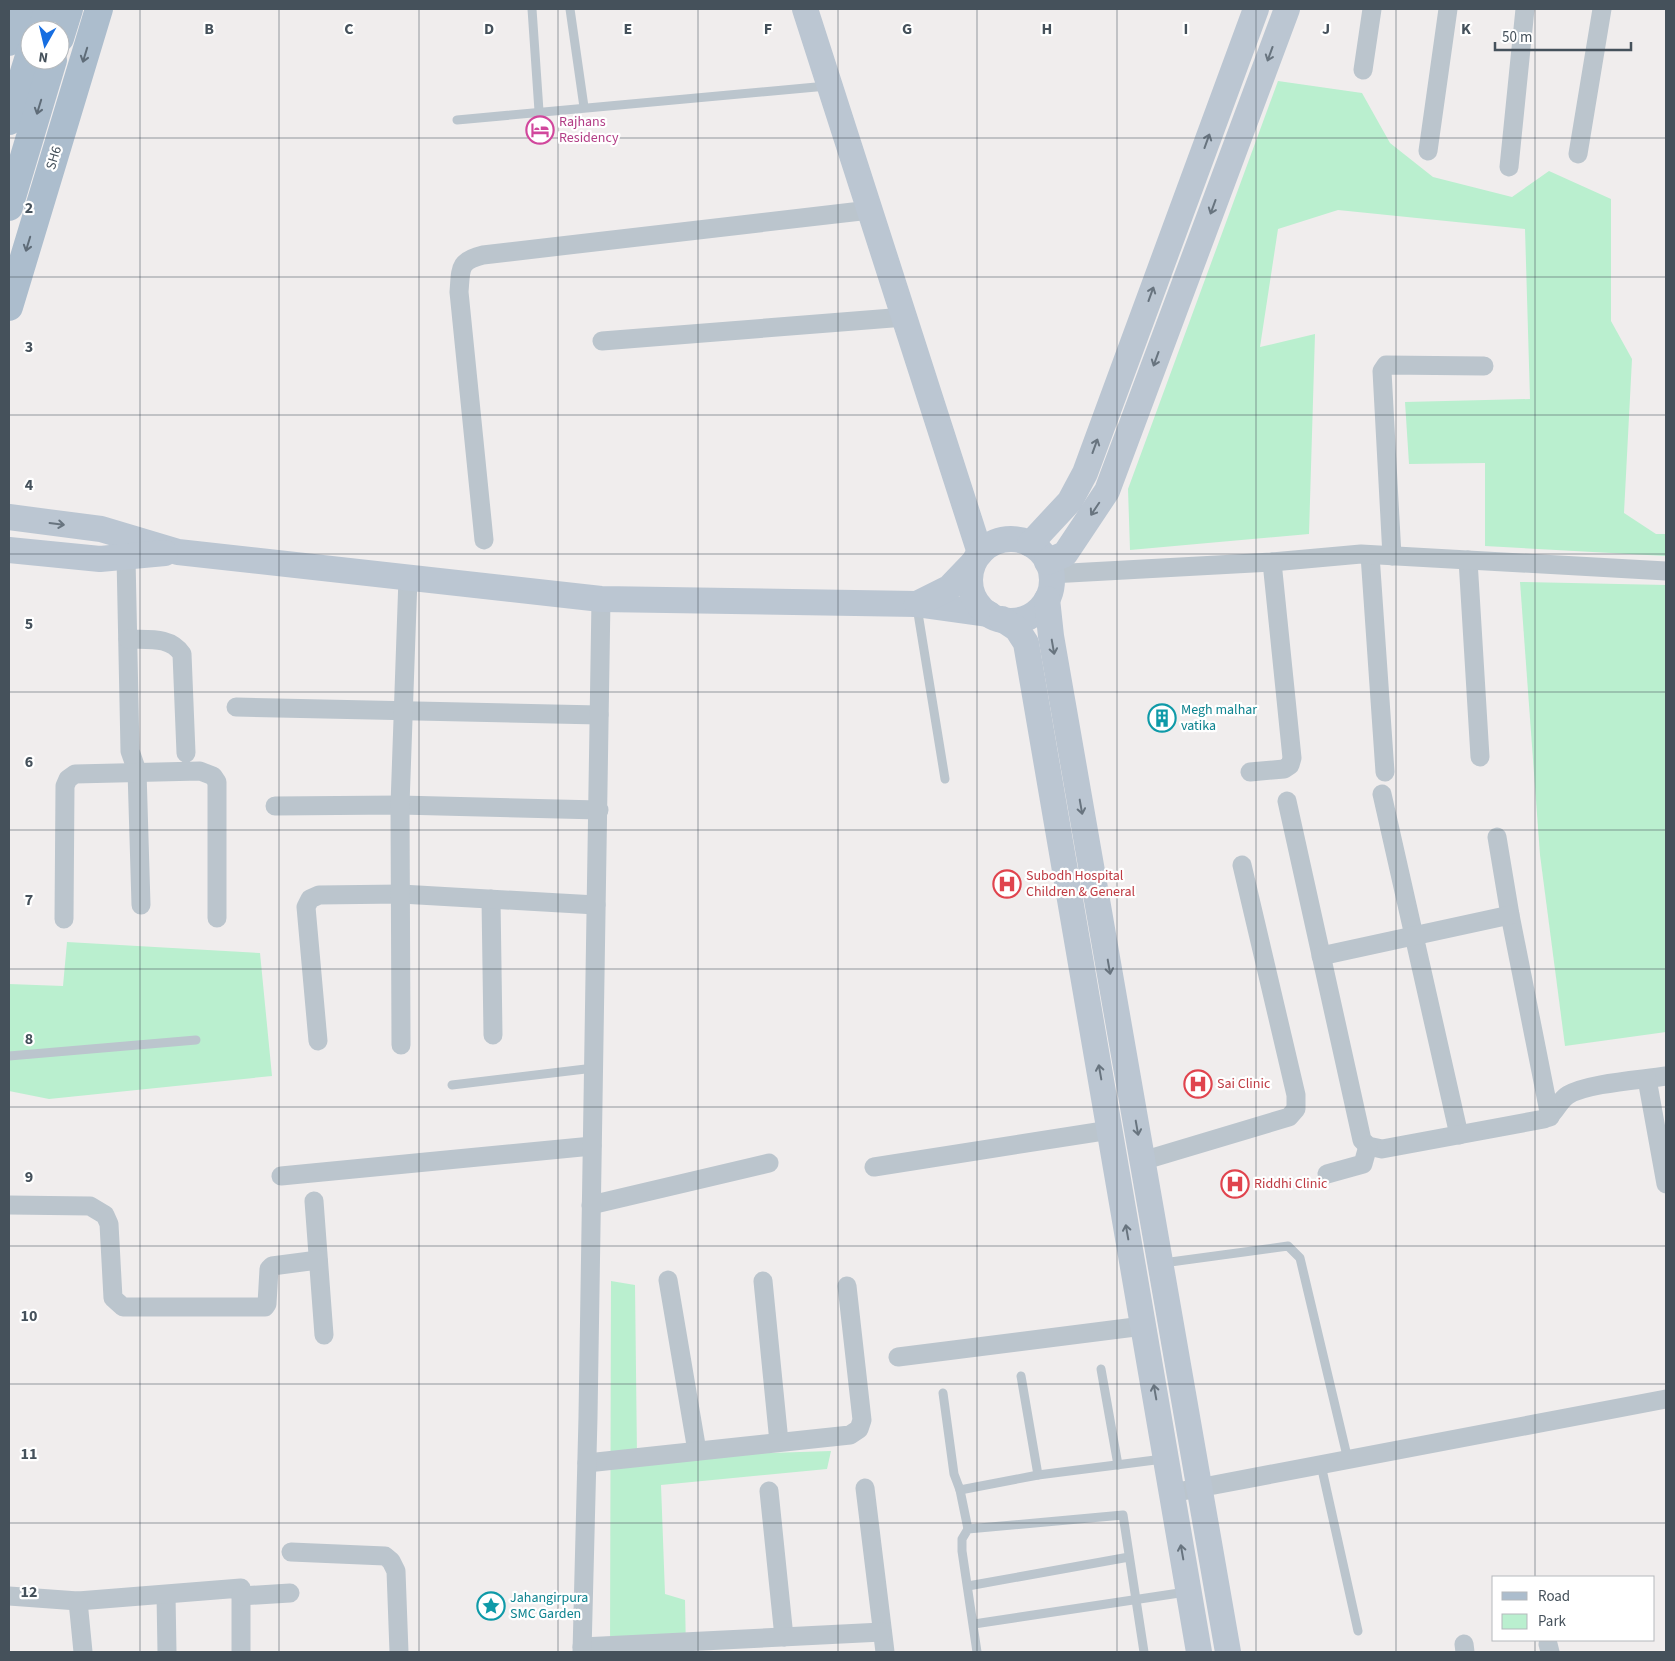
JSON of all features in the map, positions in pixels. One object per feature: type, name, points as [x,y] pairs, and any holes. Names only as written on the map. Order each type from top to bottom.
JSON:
[{"type":"main road","points":[[9,42],[19,9]]},
{"type":"main road","name":"SH6","points":[[9,307],[99,9]]},
{"type":"main road","points":[[9,121],[25,70]]},
{"type":"main road","points":[[9,207],[51,70]]},
{"type":"street","points":[[805,9],[964,499],[976,558],[970,578],[972,592],[978,605],[1017,629],[1026,643],[1199,1652]]},
{"type":"street","points":[[9,517],[101,529],[178,552],[601,599],[917,604],[1016,620],[1028,616],[1039,609],[1038,564],[1085,473],[1256,9]]},
{"type":"street","points":[[1038,564],[1065,554],[1107,491],[1286,9]]},
{"type":"street","points":[[1363,70],[1372,9]]},
{"type":"street","points":[[1428,151],[1448,9]]},
{"type":"street","points":[[1509,167],[1525,9]]},
{"type":"street","points":[[1578,154],[1602,9]]},
{"type":"street","points":[[484,540],[459,292],[461,267],[468,259],[483,255],[870,210]]},
{"type":"street","points":[[602,341],[905,317]]},
{"type":"street","points":[[1392,556],[1382,371],[1386,365],[1484,366]]},
{"type":"street","points":[[964,499],[988,523],[1038,564],[1228,1652]]},
{"type":"street","points":[[917,604],[949,588],[991,544],[1004,539],[1038,564],[1272,562],[1370,555],[1666,570]]},
{"type":"street","points":[[9,550],[100,559],[178,552]]},
{"type":"street","points":[[1370,555],[1385,772]]},
{"type":"street","points":[[126,557],[130,751],[137,771],[141,905]]},
{"type":"street","points":[[1468,560],[1480,757]]},
{"type":"street","points":[[1250,772],[1284,769],[1290,765],[1292,758],[1272,562]]},
{"type":"street","points":[[401,1045],[400,806],[408,578]]},
{"type":"street","points":[[601,599],[599,810],[582,1650],[882,1632]]},
{"type":"street","points":[[128,639],[168,641],[176,646],[182,654],[186,752]]},
{"type":"street","points":[[236,707],[599,715]]},
{"type":"street","points":[[64,919],[65,786],[68,779],[75,774],[137,771],[200,771],[213,776],[217,782],[217,918]]},
{"type":"street","points":[[1382,794],[1458,1135]]},
{"type":"street","points":[[1287,801],[1362,1140],[1368,1146],[1382,1149],[1550,1116],[1566,1096],[1579,1090],[1666,1076]]},
{"type":"street","points":[[275,806],[400,806],[599,810]]},
{"type":"street","points":[[1497,836],[1510,915],[1550,1116]]},
{"type":"street","points":[[1142,1161],[1289,1117],[1296,1109],[1296,1095],[1242,865]]},
{"type":"street","points":[[318,1041],[306,907],[310,900],[319,895],[400,894],[596,906]]},
{"type":"street","points":[[491,899],[493,1035]]},
{"type":"street","points":[[1321,956],[1510,915]]},
{"type":"street","points":[[1647,1079],[1666,1184]]},
{"type":"street","points":[[874,1167],[1110,1130]]},
{"type":"street","points":[[281,1176],[592,1146]]},
{"type":"street","points":[[1326,1174],[1363,1164],[1368,1146]]},
{"type":"street","points":[[591,1205],[768,1163]]},
{"type":"street","points":[[314,1201],[324,1335]]},
{"type":"street","points":[[9,1204],[90,1206],[106,1215],[109,1224],[113,1298],[123,1308],[265,1307],[267,1304],[269,1269],[272,1266],[318,1260]]},
{"type":"street","points":[[668,1280],[696,1451]]},
{"type":"street","points":[[763,1281],[779,1442]]},
{"type":"street","points":[[587,1463],[850,1435],[859,1429],[862,1420],[847,1286]]},
{"type":"street","points":[[898,1357],[1143,1326]]},
{"type":"street","points":[[1172,1493],[1666,1399]]},
{"type":"street","points":[[865,1488],[885,1652]]},
{"type":"street","points":[[769,1491],[784,1637]]},
{"type":"street","points":[[291,1552],[385,1556],[391,1561],[396,1571],[399,1652]]},
{"type":"street","points":[[9,1596],[78,1601],[241,1588],[241,1652]]},
{"type":"street","points":[[241,1596],[290,1593]]},
{"type":"street","points":[[166,1595],[168,1652]]},
{"type":"street","points":[[78,1601],[84,1652]]},
{"type":"lane","points":[[532,9],[539,111]]},
{"type":"lane","points":[[570,9],[584,107]]},
{"type":"lane","points":[[457,120],[539,111],[830,86]]},
{"type":"lane","points":[[917,604],[945,779]]},
{"type":"lane","points":[[9,1056],[196,1040]]},
{"type":"lane","points":[[452,1085],[594,1068]]},
{"type":"lane","points":[[1160,1263],[1288,1246],[1300,1258],[1348,1460]]},
{"type":"lane","points":[[1101,1369],[1118,1465]]},
{"type":"lane","points":[[1021,1376],[1038,1475]]},
{"type":"lane","points":[[943,1393],[954,1474],[960,1490],[968,1529],[962,1539],[977,1652]]},
{"type":"lane","points":[[960,1490],[1038,1475],[1166,1459]]},
{"type":"lane","points":[[1321,1465],[1358,1631]]},
{"type":"lane","points":[[968,1529],[1123,1515],[1144,1652]]},
{"type":"lane","points":[[968,1586],[1129,1557]]},
{"type":"lane","points":[[974,1624],[1189,1592]]},
{"type":"green space","points":[[1278,81],[1362,93],[1390,143],[1433,177],[1512,197],[1549,171],[1611,199],[1611,321],[1632,359],[1624,513],[1656,534],[1666,534],[1666,556],[1485,546],[1485,463],[1409,464],[1405,402],[1530,399],[1525,229],[1338,210],[1278,229],[1260,347],[1315,334],[1309,534],[1130,550],[1128,489]]},
{"type":"green space","points":[[1520,582],[1666,585],[1666,1032],[1565,1046],[1540,855]]},
{"type":"green space","points":[[67,942],[260,953],[272,1076],[49,1099],[9,1091],[9,984],[63,986]]},
{"type":"green space","points":[[611,1281],[635,1285],[637,1457],[831,1451],[827,1469],[661,1485],[665,1594],[685,1600],[686,1652],[610,1652]]},
{"type":"place","name":"Rajhans Residency","points":[[540,130]]},
{"type":"place","name":"Megh malhar vatika","points":[[1162,718]]},
{"type":"place","name":"Subodh Hospital Children & General","points":[[1007,884]]},
{"type":"place","name":"Sai Clinic","points":[[1198,1084]]},
{"type":"place","name":"Riddhi Clinic","points":[[1235,1184]]},
{"type":"place","name":"Jahangirpura SMC Garden","points":[[491,1606]]}]
